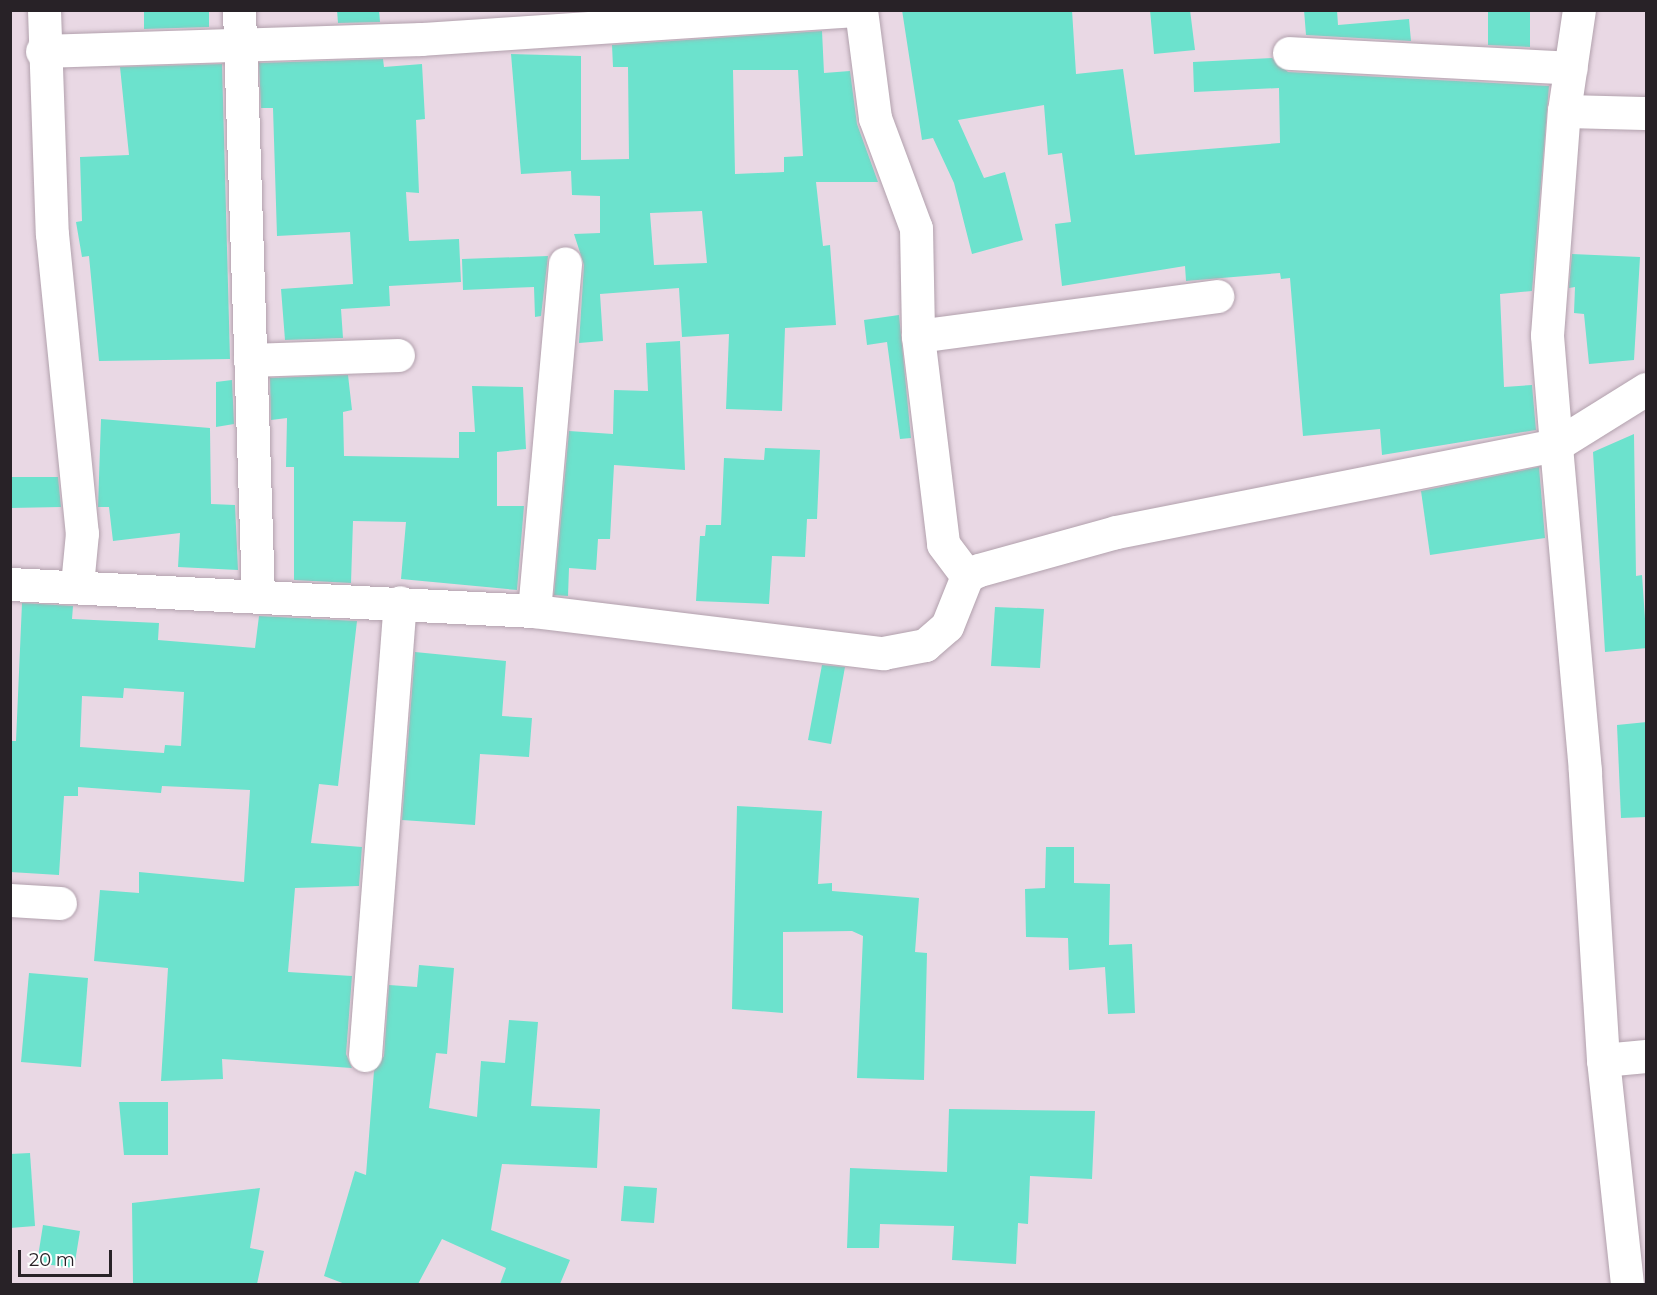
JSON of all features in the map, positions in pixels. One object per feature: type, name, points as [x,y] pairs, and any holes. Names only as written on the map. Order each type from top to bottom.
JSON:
[{"type":"street","points":[[44,10],[42,51],[52,234],[82,533],[77,585]]},
{"type":"street","points":[[42,51],[239,26],[422,39],[612,18],[854,10]]},
{"type":"street","points":[[861,10],[875,118],[915,228],[918,336],[943,544],[967,576]]},
{"type":"street","points":[[1579,10],[1564,111],[1547,335],[1585,771],[1603,1060],[1627,1284]]},
{"type":"street","points":[[239,26],[258,595]]},
{"type":"street","points":[[1289,53],[1571,68]]},
{"type":"street","points":[[1564,111],[1647,113]]},
{"type":"street","points":[[534,611],[565,263]]},
{"type":"street","points":[[918,336],[1217,296]]},
{"type":"street","points":[[250,360],[398,355]]},
{"type":"street","points":[[967,576],[1116,532],[1556,445],[1647,389]]},
{"type":"street","points":[[10,584],[77,585],[534,611],[883,653],[925,645],[947,626],[967,576]]},
{"type":"street","points":[[365,1055],[400,602]]},
{"type":"street","points":[[10,900],[60,903]]},
{"type":"street","points":[[1603,1060],[1647,1056]]},
{"type":"building","points":[[144,10],[209,10],[209,27],[144,29]]},
{"type":"building","points":[[337,10],[379,10],[380,22],[338,23]]},
{"type":"building","points":[[902,10],[1072,10],[1076,74],[1123,69],[1135,155],[1280,143],[1279,88],[1194,92],[1193,62],[1272,58],[1288,72],[1549,86],[1532,291],[1500,294],[1504,387],[1532,385],[1536,430],[1382,455],[1380,429],[1303,436],[1290,278],[1281,279],[1280,273],[1186,281],[1185,266],[1062,286],[1055,224],[1071,222],[1062,153],[1048,155],[1044,105],[958,120],[984,178],[1005,172],[1023,240],[972,254],[954,183],[933,138],[922,140]]},
{"type":"building","points":[[1150,10],[1190,10],[1195,50],[1154,54]]},
{"type":"building","points":[[1304,10],[1337,10],[1338,25],[1409,19],[1411,41],[1306,35]]},
{"type":"building","points":[[1488,10],[1530,10],[1530,47],[1488,45]]},
{"type":"building","points":[[822,31],[824,73],[850,71],[857,124],[878,182],[816,182],[823,246],[830,245],[836,325],[785,328],[782,411],[726,409],[729,334],[682,337],[679,288],[600,294],[603,341],[579,343],[584,265],[574,234],[600,233],[600,196],[572,195],[571,171],[521,174],[511,54],[581,56],[581,160],[629,159],[628,67],[613,67],[612,45]],"holes":[[[733,70],[798,70],[803,156],[784,157],[784,172],[735,174]],[[702,211],[707,263],[654,265],[650,213]]]},
{"type":"building","points":[[383,59],[384,67],[422,64],[425,119],[416,120],[419,193],[406,192],[409,241],[459,239],[461,282],[389,286],[390,306],[341,309],[343,338],[285,340],[281,289],[353,284],[350,232],[277,236],[273,108],[261,108],[259,63]]},
{"type":"building","points":[[222,64],[230,359],[99,361],[89,256],[82,257],[76,222],[82,221],[80,157],[129,155],[120,67]]},
{"type":"building","points":[[1572,254],[1640,257],[1634,360],[1589,364],[1584,314],[1574,313],[1575,287],[1569,288]]},
{"type":"building","points":[[548,256],[541,316],[535,317],[534,287],[463,290],[462,259]]},
{"type":"building","points":[[899,315],[911,438],[900,439],[887,342],[867,345],[864,320]]},
{"type":"building","points":[[680,341],[685,470],[614,465],[610,539],[598,539],[596,570],[569,568],[568,596],[554,595],[569,431],[613,434],[614,390],[648,391],[646,343]]},
{"type":"building","points":[[348,375],[352,410],[343,412],[344,456],[459,458],[459,432],[475,432],[472,386],[523,387],[526,449],[497,452],[497,506],[524,506],[517,590],[401,579],[406,522],[353,521],[351,583],[294,580],[294,467],[286,467],[287,418],[271,420],[270,378]]},
{"type":"building","points":[[232,380],[234,424],[216,427],[216,382]]},
{"type":"building","points":[[101,419],[210,428],[211,504],[235,505],[238,570],[178,567],[180,533],[113,541],[109,507],[98,507]]},
{"type":"building","points":[[1634,434],[1636,576],[1642,575],[1647,648],[1605,652],[1593,452]]},
{"type":"building","points":[[765,448],[820,450],[817,519],[807,519],[805,557],[772,556],[769,604],[696,601],[700,536],[705,536],[706,525],[721,525],[724,458],[764,460]]},
{"type":"building","points":[[1539,467],[1545,538],[1430,555],[1421,491]]},
{"type":"building","points":[[10,477],[58,477],[61,507],[10,508]]},
{"type":"building","points":[[22,603],[73,606],[72,619],[159,623],[158,640],[255,648],[259,616],[357,621],[338,786],[319,784],[311,843],[362,847],[359,886],[295,888],[288,972],[352,976],[346,1054],[352,1068],[222,1059],[223,1079],[161,1081],[168,968],[94,961],[100,890],[139,893],[139,872],[244,882],[250,790],[162,786],[161,793],[78,787],[78,796],[64,796],[59,875],[10,872],[10,741],[16,741]],"holes":[[[124,688],[184,692],[181,746],[165,745],[164,753],[80,747],[82,696],[123,698]]]},
{"type":"building","points":[[995,607],[1044,609],[1040,668],[991,666]]},
{"type":"building","points":[[415,652],[506,661],[502,716],[532,718],[529,757],[480,754],[475,825],[402,820]]},
{"type":"building","points":[[822,665],[845,667],[831,744],[808,740]]},
{"type":"building","points":[[1647,722],[1647,817],[1621,818],[1617,725]]},
{"type":"building","points":[[737,806],[822,811],[818,884],[832,883],[832,891],[919,898],[915,952],[927,953],[924,1080],[857,1078],[863,936],[852,931],[783,932],[783,1013],[732,1009]]},
{"type":"building","points":[[1046,847],[1074,847],[1074,883],[1110,884],[1109,945],[1132,944],[1135,1013],[1108,1014],[1105,967],[1069,970],[1068,938],[1026,937],[1025,889],[1045,888]]},
{"type":"building","points":[[419,965],[454,968],[447,1054],[436,1053],[429,1108],[477,1117],[481,1061],[505,1063],[509,1020],[538,1022],[531,1106],[600,1109],[597,1168],[502,1164],[491,1230],[570,1260],[560,1284],[500,1284],[506,1268],[442,1239],[418,1284],[345,1284],[324,1276],[355,1171],[366,1175],[374,1071],[384,1056],[389,985],[417,987]]},
{"type":"building","points":[[29,973],[88,978],[81,1067],[21,1062]]},
{"type":"building","points":[[119,1102],[168,1102],[168,1155],[124,1155]]},
{"type":"building","points":[[949,1109],[1095,1111],[1092,1179],[1030,1176],[1028,1224],[1018,1223],[1016,1264],[952,1260],[954,1226],[880,1224],[879,1248],[847,1248],[850,1168],[947,1172]]},
{"type":"building","points":[[30,1153],[35,1226],[10,1228],[10,1154]]},
{"type":"building","points":[[624,1186],[657,1188],[654,1223],[621,1221]]},
{"type":"building","points":[[260,1188],[250,1248],[264,1251],[257,1284],[133,1284],[132,1203]]},
{"type":"building","points":[[43,1225],[80,1231],[74,1268],[37,1263]]}]
